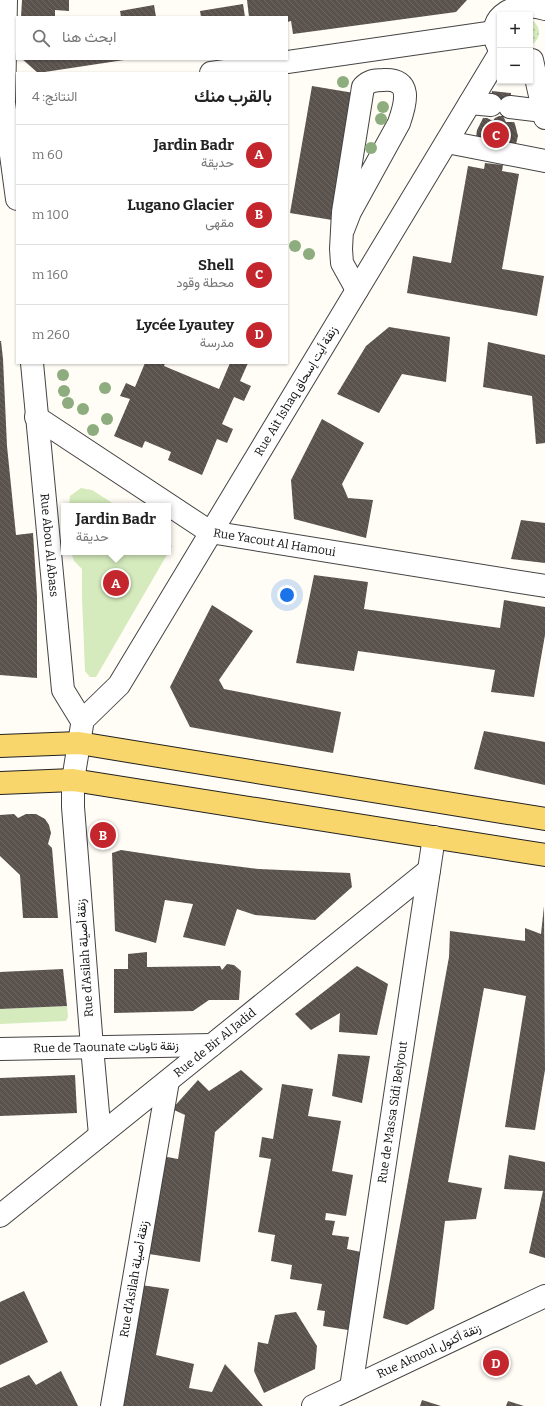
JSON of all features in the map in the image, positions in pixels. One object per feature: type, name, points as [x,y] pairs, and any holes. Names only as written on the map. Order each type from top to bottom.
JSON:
[{"type":"main road","points":[[0,746],[79,743],[545,819]]},
{"type":"main road","points":[[0,783],[73,780],[545,855]]},
{"type":"street","points":[[6,0],[7,103],[13,139],[16,185]]},
{"type":"street","points":[[502,12],[519,2],[535,4]]},
{"type":"street","points":[[220,72],[497,40],[497,20]]},
{"type":"street","points":[[490,105],[544,114],[536,58]]},
{"type":"street","name":"Rue Ait Ishaq زنقة أيت إسحاق","points":[[82,721],[119,685],[210,532],[447,142],[490,105],[497,69]]},
{"type":"street","points":[[343,230],[350,212],[403,112],[405,93],[403,86],[397,81],[391,79],[372,80],[363,87],[343,212],[341,249],[342,263],[357,290]]},
{"type":"street","points":[[447,142],[545,161]]},
{"type":"street","name":"Rue Abou Al Abass","points":[[32,364],[63,690],[82,721]]},
{"type":"street","name":"Rue Yacout Al Hamoui","points":[[36,417],[166,503]]},
{"type":"street","name":"Rue Yacout Al Hamoui","points":[[171,506],[210,532],[545,586]]},
{"type":"street","name":"Rue d'Asilah زنقة أصيلة","points":[[82,721],[73,780],[73,807],[100,1135]]},
{"type":"street","name":"Rue de Massa Sidi Belyout","points":[[352,1388],[434,837]]},
{"type":"street","name":"Rue de Bir Al Jadid","points":[[0,1216],[429,870]]},
{"type":"street","name":"Rue de Taounate زنقة تاونات","points":[[0,1049],[212,1045]]},
{"type":"street","name":"Rue d'Asilah زنقة أصيلة","points":[[112,1406],[168,1081]]},
{"type":"street","name":"Rue Aknoul زنقة أكنول","points":[[313,1406],[545,1296]]},
{"type":"green space","points":[[533,21],[537,25],[539,32],[537,40],[533,44]]},
{"type":"green space","points":[[81,488],[92,490],[112,503],[69,503],[70,496]]},
{"type":"green space","points":[[72,555],[167,555],[96,677],[90,677],[85,671],[82,569],[74,561]]},
{"type":"green space","points":[[67,1006],[68,1017],[66,1021],[0,1024],[0,1009]]},
{"type":"building","points":[[22,0],[69,0],[69,11],[55,10],[55,16],[21,16]]},
{"type":"building","points":[[247,0],[467,0],[456,12],[293,34],[291,21],[288,22],[288,16],[249,16]]},
{"type":"building","points":[[243,4],[245,16],[201,16],[200,11]]},
{"type":"building","points":[[154,5],[156,16],[121,16],[120,11]]},
{"type":"building","points":[[23,60],[124,60],[45,72],[37,72]]},
{"type":"building","points":[[312,86],[354,93],[332,220],[290,213]]},
{"type":"building","points":[[492,91],[511,93],[510,107],[490,110]]},
{"type":"building","points":[[499,116],[503,116],[506,122],[514,122],[515,124],[518,136],[516,144],[512,148],[476,137],[477,130],[483,118],[493,121]]},
{"type":"building","points":[[485,163],[503,165],[502,171],[519,174],[502,269],[544,276],[537,316],[407,293],[413,256],[451,263],[468,166],[484,169]]},
{"type":"building","points":[[389,327],[450,337],[446,382],[402,374],[379,413],[337,394],[366,346]]},
{"type":"building","points":[[0,341],[3,359],[7,446],[16,535],[33,533],[37,596],[37,678],[0,675]]},
{"type":"building","points":[[488,342],[545,355],[545,443],[536,444],[532,396],[483,387]]},
{"type":"building","points":[[145,364],[165,364],[164,366],[219,389],[230,364],[248,364],[240,381],[251,386],[244,401],[234,397],[222,424],[233,429],[227,443],[217,439],[202,475],[168,460],[171,452],[145,441],[142,448],[114,436],[130,399],[120,396],[126,383],[135,387]]},
{"type":"building","points":[[322,419],[364,443],[342,484],[348,498],[373,500],[366,538],[294,519],[291,480]]},
{"type":"building","points":[[521,520],[545,523],[545,563],[511,559]]},
{"type":"building","points":[[314,575],[368,582],[364,609],[500,628],[504,600],[545,607],[545,635],[534,697],[491,692],[495,670],[358,651],[354,671],[296,663]]},
{"type":"building","points":[[212,605],[253,631],[219,680],[224,689],[341,712],[333,753],[190,727],[170,687]]},
{"type":"building","points":[[484,731],[545,742],[545,785],[474,769]]},
{"type":"building","points":[[14,814],[18,818],[26,814],[36,814],[45,819],[49,825],[51,833],[48,844],[52,848],[58,918],[23,918],[20,875],[0,856],[0,815]]},
{"type":"building","points":[[121,850],[259,869],[350,873],[352,887],[315,920],[255,915],[237,909],[225,946],[183,937],[193,904],[165,900],[156,943],[115,931],[112,853]]},
{"type":"building","points":[[544,906],[545,1070],[535,1130],[505,1127],[526,996],[484,988],[448,1182],[482,1188],[476,1219],[445,1221],[434,1309],[407,1325],[383,1318],[449,957],[450,931],[525,941],[525,928],[541,934]]},
{"type":"building","points":[[147,952],[147,967],[220,966],[222,970],[227,964],[234,965],[241,971],[239,1000],[209,1000],[193,1011],[114,1013],[114,969],[128,969],[128,954]]},
{"type":"building","points":[[357,966],[388,984],[377,1035],[339,1032],[340,1013],[311,1030],[295,1014]]},
{"type":"building","points":[[63,969],[67,1006],[0,1009],[0,972]]},
{"type":"building","points":[[338,1054],[370,1056],[362,1103],[332,1096]]},
{"type":"building","points":[[241,1070],[263,1089],[215,1132],[200,1262],[149,1254],[162,1156],[178,1159],[185,1115],[172,1109],[198,1080],[209,1091]]},
{"type":"building","points":[[75,1075],[77,1113],[0,1116],[0,1078]]},
{"type":"building","points":[[282,1084],[313,1089],[308,1116],[341,1121],[332,1171],[353,1175],[346,1216],[326,1213],[325,1220],[335,1221],[332,1235],[349,1237],[347,1249],[361,1252],[348,1330],[323,1326],[325,1311],[317,1310],[322,1284],[290,1279],[292,1265],[271,1261],[275,1235],[258,1232],[271,1159],[259,1157],[262,1137],[273,1139]]},
{"type":"building","points":[[509,1155],[545,1162],[545,1258],[529,1253],[543,1191],[504,1189]]},
{"type":"building","points":[[134,1284],[169,1289],[156,1355],[194,1364],[189,1388],[212,1392],[225,1364],[263,1406],[123,1406],[133,1351]]},
{"type":"building","points":[[24,1291],[48,1342],[0,1365],[0,1302]]},
{"type":"building","points":[[296,1312],[317,1346],[315,1369],[264,1393],[254,1371],[258,1342],[268,1344],[275,1315]]},
{"type":"building","points":[[61,1371],[78,1406],[0,1406],[0,1388],[29,1375],[36,1385]]},
{"type":"building","points":[[422,1400],[441,1406],[420,1406]]},
{"type":"building","points":[[508,1401],[524,1406],[506,1406]]},
{"type":"place","name":"Shell","points":[[496,135]]},
{"type":"place","name":"Jardin Badr","points":[[116,583]]},
{"type":"place","name":"Lugano Glacier","points":[[103,835]]},
{"type":"place","name":"Lycée Lyautey","points":[[496,1363]]}]
